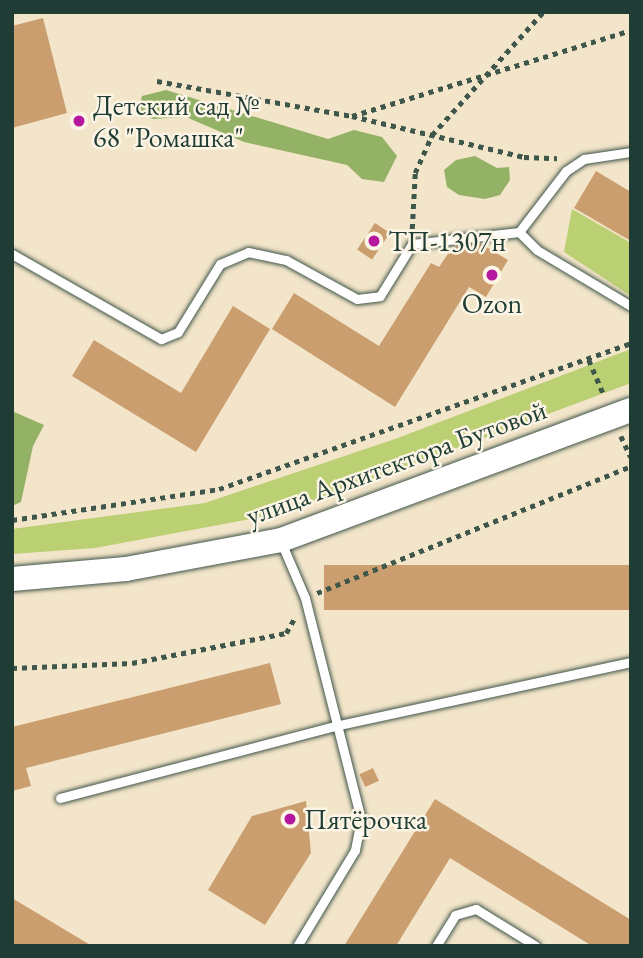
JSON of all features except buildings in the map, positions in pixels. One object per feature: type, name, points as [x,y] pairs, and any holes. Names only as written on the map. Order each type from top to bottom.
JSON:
[{"type":"main road","name":"улица Архитектора Бутовой","points":[[12,579],[126,569],[281,540],[631,410]]},
{"type":"lane","points":[[12,254],[161,339],[178,332],[220,264],[248,252],[286,260],[357,299],[380,296],[412,244],[519,232],[566,171],[584,159],[631,152]]},
{"type":"lane","points":[[519,232],[537,250],[631,306]]},
{"type":"lane","points":[[281,540],[305,598],[335,726],[361,819],[355,850],[297,946]]},
{"type":"lane","points":[[60,798],[335,726],[631,662]]},
{"type":"lane","points":[[436,946],[455,915],[476,909],[536,946]]},
{"type":"path","points":[[412,244],[415,173],[432,135],[543,12]]},
{"type":"path","points":[[352,116],[631,30]]},
{"type":"path","points":[[157,81],[352,116],[524,157],[584,159]]},
{"type":"path","points":[[12,520],[219,489],[631,343]]},
{"type":"path","points":[[12,668],[132,663],[286,633],[305,598],[631,466]]},
{"type":"green space","points":[[166,90],[328,139],[354,130],[382,137],[397,156],[384,182],[362,179],[347,165],[244,142],[186,117],[153,119],[138,112],[142,96]]},
{"type":"green space","points":[[475,156],[497,168],[509,167],[510,180],[500,195],[485,199],[459,195],[447,187],[444,170],[456,160]]},
{"type":"green space","points":[[572,209],[631,243],[631,296],[564,252]]},
{"type":"green space","points":[[631,349],[631,383],[283,513],[95,548],[12,554],[12,529],[205,503],[395,439]]},
{"type":"green space","points":[[12,411],[44,425],[33,446],[21,502],[12,506]]},
{"type":"place","name":"Детский сад № 68 \"Ромашка\"","points":[[79,121]]},
{"type":"place","name":"ТП-1307н","points":[[374,241]]},
{"type":"place","name":"Ozon","points":[[492,275]]},
{"type":"place","name":"Пятёрочка","points":[[290,819]]}]
